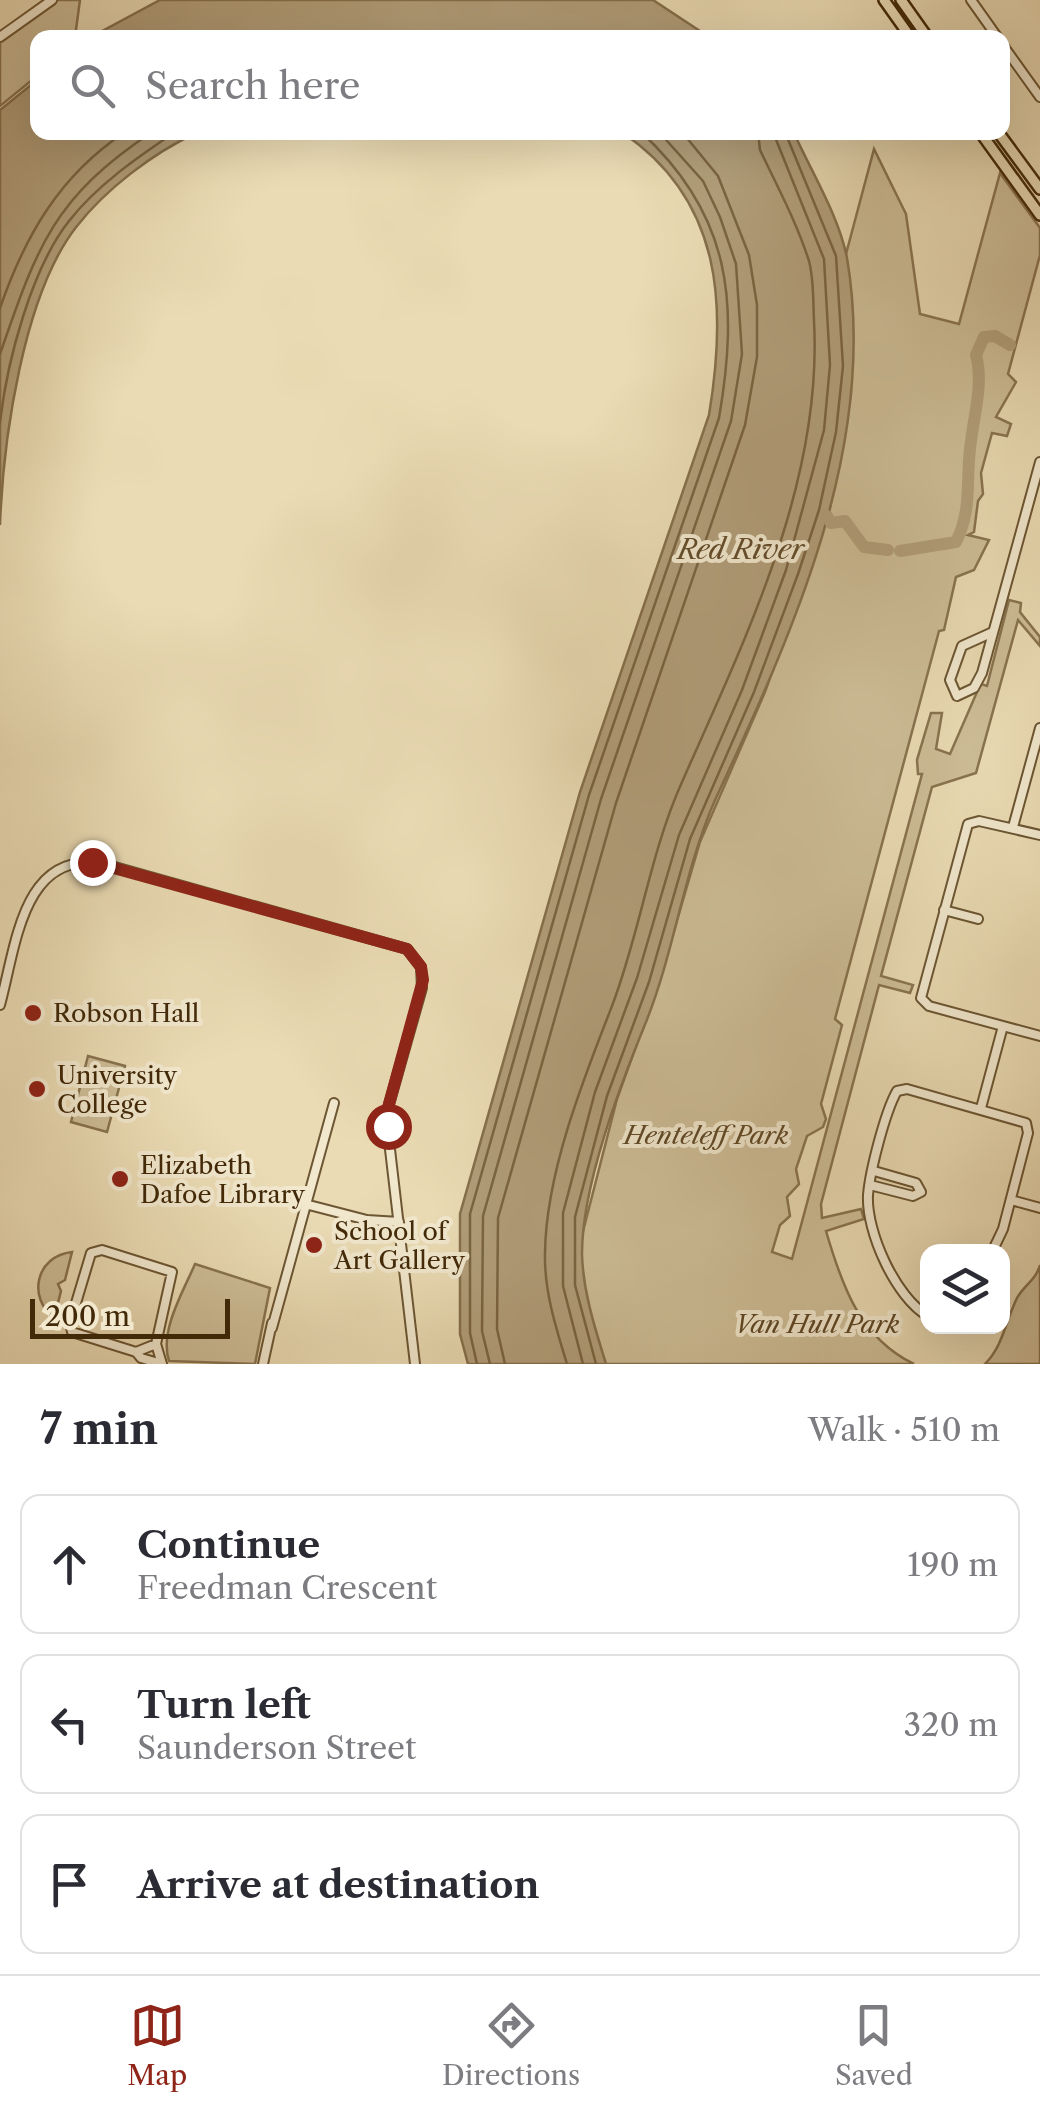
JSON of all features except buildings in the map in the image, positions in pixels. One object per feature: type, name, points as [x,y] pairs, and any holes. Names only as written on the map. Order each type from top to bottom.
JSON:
[{"type":"main road","points":[[884,0],[905,30]]},
{"type":"main road","points":[[900,0],[922,30]]},
{"type":"main road","points":[[986,140],[1040,215]]},
{"type":"main road","points":[[1004,140],[1040,189]]},
{"type":"street","points":[[0,37],[52,0]]},
{"type":"street","points":[[971,0],[992,30]]},
{"type":"street","points":[[1010,55],[1040,97]]},
{"type":"street","points":[[993,632],[962,646],[950,680],[957,696],[974,688],[993,632],[1040,462]]},
{"type":"street","points":[[1013,827],[1040,728]]},
{"type":"street","points":[[1040,835],[979,821],[968,824],[922,992],[924,1002],[1040,1036]]},
{"type":"street","points":[[0,1005],[34,889],[57,869],[80,862],[104,864],[398,945],[414,956],[421,967],[422,988],[386,1115],[415,1364]]},
{"type":"street","points":[[944,910],[978,920]]},
{"type":"street","points":[[981,1108],[1004,1026]]},
{"type":"street","points":[[920,1309],[901,1292],[888,1267],[869,1204],[870,1185],[897,1091],[906,1089],[981,1108],[1022,1120],[1028,1128],[1011,1200],[995,1244]]},
{"type":"street","points":[[263,1364],[334,1103]]},
{"type":"street","points":[[870,1185],[913,1196],[922,1192],[916,1183],[874,1171]]},
{"type":"street","points":[[1011,1200],[1040,1208]]},
{"type":"street","points":[[305,1204],[367,1220],[399,1222]]},
{"type":"street","points":[[102,1250],[172,1272],[156,1344],[162,1364],[72,1332],[70,1324],[91,1253],[102,1250]]},
{"type":"street","points":[[136,1352],[156,1344]]},
{"type":"green space","points":[[56,0],[80,0],[76,30],[30,30],[30,82],[0,106],[0,41]]},
{"type":"green space","name":"Henteleff Park","points":[[874,149],[906,214],[920,314],[959,324],[1000,173],[1040,228],[1040,255],[1008,374],[1016,382],[996,417],[1011,424],[1007,436],[992,433],[981,473],[983,494],[978,501],[974,532],[968,535],[989,540],[974,570],[956,577],[944,630],[939,631],[835,1019],[842,1025],[821,1104],[826,1119],[823,1127],[807,1136],[796,1169],[799,1184],[787,1197],[790,1216],[780,1225],[772,1252],[792,1259],[922,774],[918,774],[917,760],[931,713],[942,713],[936,749],[950,754],[977,692],[969,687],[975,682],[987,686],[1009,600],[1021,603],[1020,612],[1040,637],[1040,646],[1018,620],[976,773],[932,787],[881,976],[913,985],[910,993],[879,985],[821,1204],[822,1218],[861,1209],[864,1219],[826,1231],[839,1271],[867,1325],[895,1353],[914,1364],[599,1364],[582,1298],[579,1247],[617,1099],[658,985],[700,842],[765,692],[829,513],[851,394],[852,306],[846,254]]},
{"type":"green space","points":[[88,1056],[125,1066],[107,1132],[71,1122]]},
{"type":"green space","points":[[72,1252],[65,1280],[58,1284],[61,1291],[54,1318],[40,1299],[39,1279],[50,1261]]},
{"type":"green space","points":[[195,1264],[270,1288],[255,1364],[169,1361],[170,1324]]},
{"type":"green space","points":[[1040,1265],[1040,1364],[985,1364],[1003,1334],[1010,1334],[1010,1316],[1017,1298]]},
{"type":"water","points":[[160,0],[653,0],[698,30],[104,30]]},
{"type":"water","points":[[30,86],[30,140],[183,140],[116,186],[77,226],[58,255],[30,328],[19,370],[0,525],[0,110]]},
{"type":"water","name":"Red River","points":[[632,140],[797,140],[831,210],[847,258],[854,328],[851,398],[840,468],[822,537],[773,671],[705,825],[656,995],[595,1167],[582,1254],[587,1296],[606,1364],[468,1364],[460,1334],[460,1214],[580,792],[709,415],[717,335],[710,259],[699,224],[681,191],[656,160]]},
{"type":"waterway","points":[[900,551],[956,542],[966,507],[978,390],[976,355],[984,337],[995,336],[1010,345]]},
{"type":"waterway","points":[[827,516],[831,523],[845,521],[864,547],[888,550]]},
{"type":"place","name":"Robson Hall","points":[[33,1013]]},
{"type":"place","name":"University College","points":[[37,1089]]},
{"type":"place","name":"Elizabeth Dafoe Library","points":[[120,1179]]},
{"type":"place","name":"School of Art Gallery","points":[[314,1245]]},
{"type":"route","points":[[92,862],[407,949],[421,967],[423,980],[386,1115],[388,1126]]},
{"type":"park label","name":"Van Hull Park","points":[[817,1324]]}]
